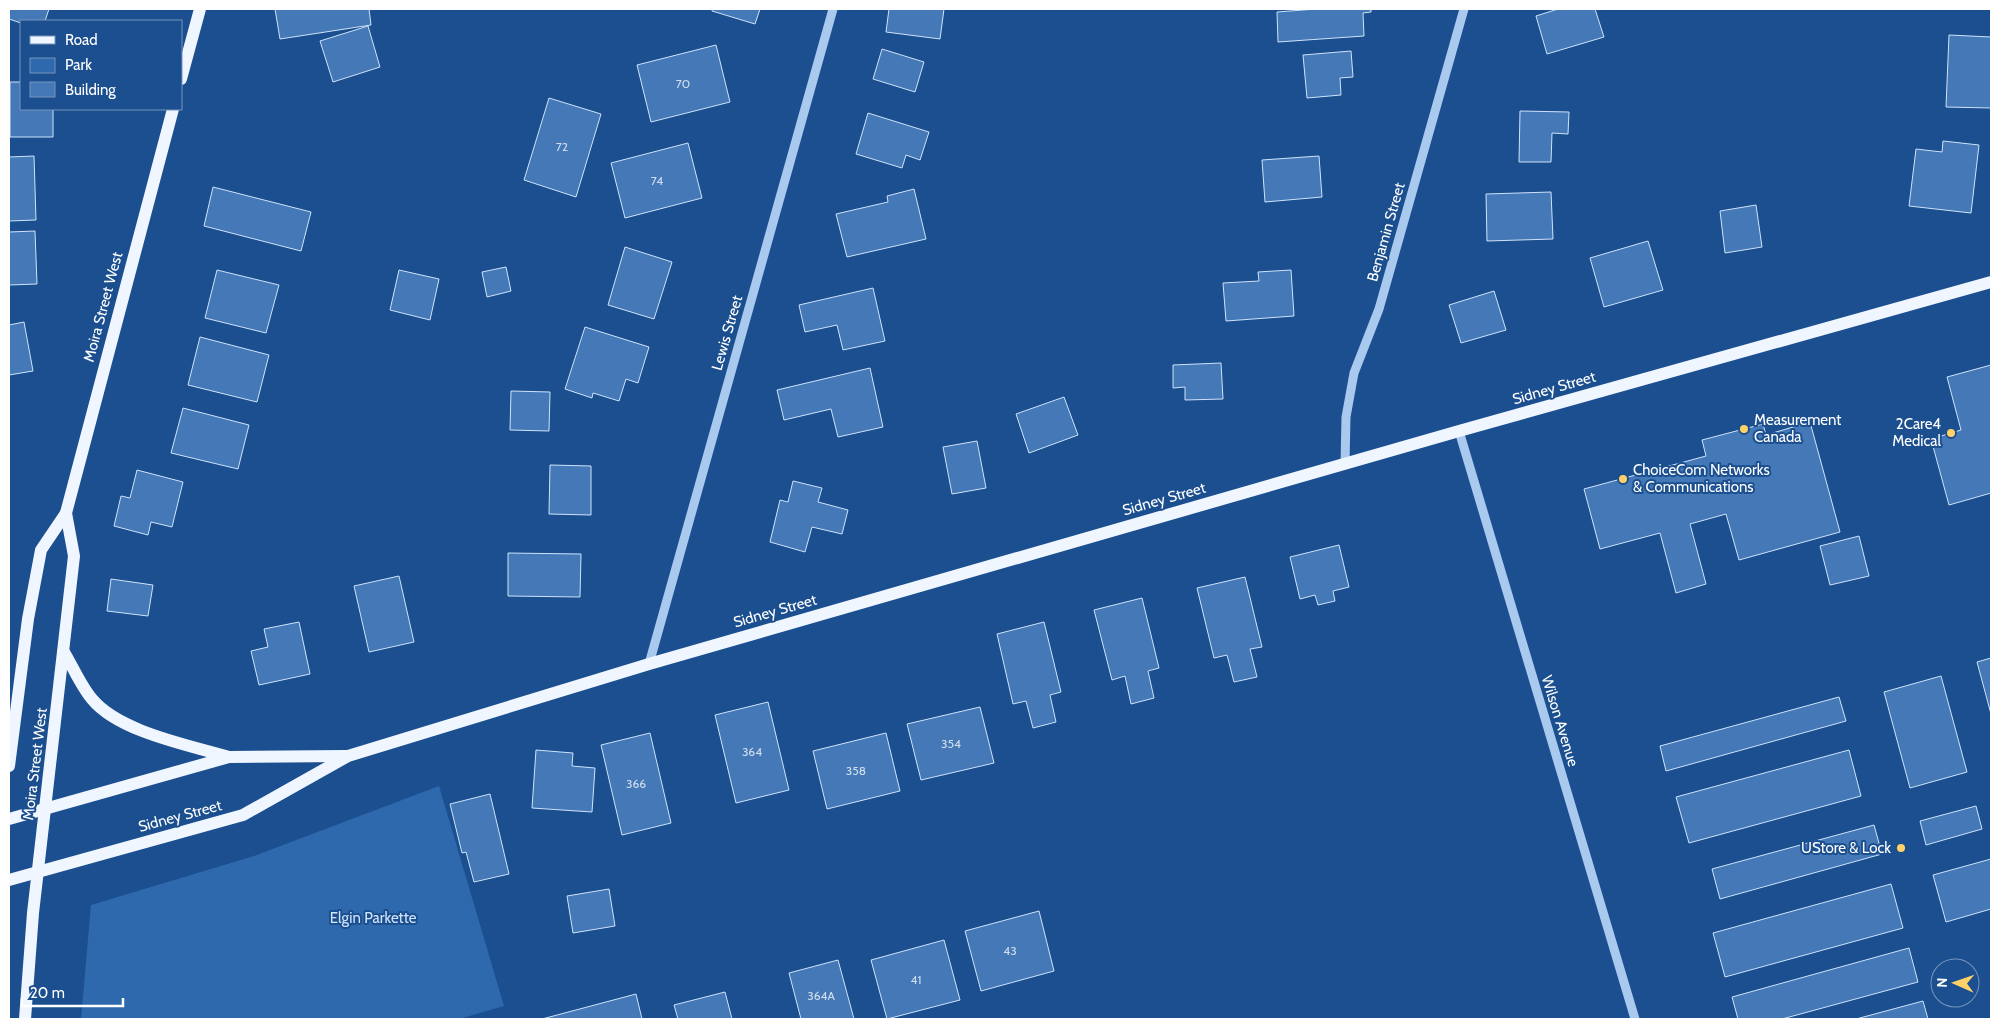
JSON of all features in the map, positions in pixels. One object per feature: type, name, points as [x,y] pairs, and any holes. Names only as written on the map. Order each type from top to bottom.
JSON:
[{"type":"main road","points":[[182,75],[200,9]]},
{"type":"main road","name":"Moira Street West","points":[[9,766],[28,619],[41,550],[66,513],[173,110]]},
{"type":"main road","name":"Sidney Street","points":[[9,880],[243,815],[348,756],[649,664],[1459,431],[1991,282]]},
{"type":"main road","name":"Moira Street West","points":[[25,1019],[33,913],[74,556],[66,513]]},
{"type":"main road","points":[[64,652],[92,700],[120,720],[138,730],[229,758]]},
{"type":"main road","name":"Sidney Street","points":[[9,819],[229,758],[348,756]]},
{"type":"street","name":"Lewis Street","points":[[649,664],[833,9]]},
{"type":"street","name":"Benjamin Street","points":[[1345,464],[1346,417],[1354,373],[1379,309],[1464,9]]},
{"type":"street","name":"Wilson Avenue","points":[[1459,431],[1635,1019]]},
{"type":"green space","name":"Elgin Parkette","points":[[439,786],[504,1006],[459,1019],[81,1019],[91,905],[254,856]]},
{"type":"building","points":[[9,9],[49,9],[45,20],[20,20],[20,23],[9,19]]},
{"type":"building","points":[[275,9],[369,9],[371,25],[280,39]]},
{"type":"building","points":[[712,9],[760,9],[755,24],[712,11]]},
{"type":"building","points":[[889,9],[944,9],[940,39],[886,32]]},
{"type":"building","points":[[1316,9],[1371,9],[1371,12],[1363,13],[1364,36],[1278,42],[1277,12]]},
{"type":"building","points":[[1558,9],[1595,9],[1604,37],[1547,54],[1536,16]]},
{"type":"building","points":[[368,26],[380,67],[333,82],[320,41]]},
{"type":"building","points":[[1949,35],[1991,37],[1991,108],[1946,107]]},
{"type":"building","points":[[716,45],[730,102],[651,122],[637,65]]},
{"type":"building","points":[[882,49],[924,62],[915,92],[873,79]]},
{"type":"building","points":[[1351,51],[1353,77],[1340,78],[1341,95],[1307,98],[1303,55]]},
{"type":"building","points":[[10,82],[20,82],[20,110],[53,110],[53,137],[10,137]]},
{"type":"building","points":[[549,98],[601,114],[576,197],[524,180]]},
{"type":"building","points":[[1520,111],[1569,112],[1568,134],[1552,133],[1551,162],[1519,162]]},
{"type":"building","points":[[868,113],[929,132],[920,160],[906,155],[902,168],[856,154]]},
{"type":"building","points":[[1943,141],[1979,145],[1971,213],[1909,206],[1916,149],[1942,152]]},
{"type":"building","points":[[688,143],[702,198],[625,218],[611,163]]},
{"type":"building","points":[[34,156],[36,220],[9,221],[9,157]]},
{"type":"building","points":[[1319,156],[1322,197],[1265,202],[1262,160]]},
{"type":"building","points":[[213,187],[311,212],[301,251],[204,226]]},
{"type":"building","points":[[914,189],[926,239],[847,257],[836,214],[888,202],[887,196]]},
{"type":"building","points":[[1551,192],[1553,239],[1487,241],[1486,194]]},
{"type":"building","points":[[1756,205],[1762,247],[1725,253],[1720,211]]},
{"type":"building","points":[[35,231],[37,284],[9,285],[9,232]]},
{"type":"building","points":[[1648,241],[1663,290],[1604,307],[1590,258]]},
{"type":"building","points":[[625,247],[672,262],[654,319],[608,305]]},
{"type":"building","points":[[506,267],[511,291],[487,297],[482,272]]},
{"type":"building","points":[[217,270],[279,285],[266,333],[205,318]]},
{"type":"building","points":[[399,270],[439,279],[430,320],[390,310]]},
{"type":"building","points":[[1291,270],[1294,316],[1226,321],[1223,283],[1259,281],[1258,272]]},
{"type":"building","points":[[873,288],[885,341],[843,350],[837,325],[805,332],[799,305]]},
{"type":"building","points":[[1494,291],[1506,330],[1461,343],[1449,305]]},
{"type":"building","points":[[24,322],[33,371],[9,375],[9,325]]},
{"type":"building","points":[[585,327],[649,347],[638,383],[626,379],[619,401],[593,393],[592,398],[565,389]]},
{"type":"building","points":[[200,337],[269,355],[257,402],[188,385]]},
{"type":"building","points":[[1221,363],[1223,399],[1185,400],[1185,387],[1173,388],[1173,365]]},
{"type":"building","points":[[1991,365],[1991,493],[1949,505],[1931,439],[1961,430],[1947,377]]},
{"type":"building","points":[[870,368],[883,427],[838,437],[831,409],[784,420],[777,390]]},
{"type":"building","points":[[511,391],[550,392],[549,431],[510,430]]},
{"type":"building","points":[[1064,397],[1078,435],[1029,453],[1016,414]]},
{"type":"building","points":[[183,408],[249,425],[238,469],[171,453]]},
{"type":"building","points":[[1810,422],[1840,532],[1739,560],[1726,514],[1690,524],[1706,584],[1676,593],[1660,533],[1600,549],[1584,489],[1706,456],[1702,440],[1763,424],[1766,435]]},
{"type":"building","points":[[977,441],[986,488],[952,494],[943,447]]},
{"type":"building","points":[[550,465],[591,466],[591,515],[549,514]]},
{"type":"building","points":[[137,470],[183,482],[172,527],[151,522],[148,535],[114,526],[121,496],[130,498]]},
{"type":"building","points":[[793,481],[822,488],[818,502],[848,510],[842,534],[812,527],[805,552],[770,542],[780,500],[788,502]]},
{"type":"building","points":[[1859,536],[1869,576],[1830,585],[1820,546]]},
{"type":"building","points":[[1339,545],[1349,587],[1333,591],[1335,601],[1318,605],[1315,595],[1300,599],[1290,557]]},
{"type":"building","points":[[508,553],[581,554],[580,597],[508,596]]},
{"type":"building","points":[[399,576],[414,642],[369,652],[354,586]]},
{"type":"building","points":[[1245,577],[1262,647],[1250,649],[1257,677],[1234,682],[1227,655],[1214,658],[1197,588]]},
{"type":"building","points":[[111,579],[153,585],[148,616],[107,611]]},
{"type":"building","points":[[1142,598],[1159,668],[1148,671],[1154,698],[1131,704],[1125,676],[1112,680],[1094,610]]},
{"type":"building","points":[[299,622],[310,674],[259,685],[251,651],[268,647],[264,629]]},
{"type":"building","points":[[1044,622],[1061,692],[1050,695],[1056,722],[1033,728],[1026,701],[1013,704],[997,634]]},
{"type":"building","points":[[1991,658],[1991,714],[1977,662]]},
{"type":"building","points":[[1941,676],[1967,772],[1910,788],[1884,692]]},
{"type":"building","points":[[1839,697],[1846,721],[1666,771],[1660,746]]},
{"type":"building","points":[[768,702],[789,790],[736,803],[715,715]]},
{"type":"building","points":[[980,707],[994,763],[921,780],[907,724]]},
{"type":"building","points":[[650,733],[671,823],[622,835],[601,745]]},
{"type":"building","points":[[886,733],[900,791],[827,809],[813,751]]},
{"type":"building","points":[[536,750],[573,753],[572,766],[595,768],[592,812],[532,808]]},
{"type":"building","points":[[1849,750],[1861,796],[1689,843],[1676,797]]},
{"type":"building","points":[[490,794],[509,874],[474,882],[466,852],[462,853],[450,804]]},
{"type":"building","points":[[1976,806],[1982,829],[1926,845],[1920,821]]},
{"type":"building","points":[[1874,825],[1882,854],[1720,899],[1712,869]]},
{"type":"building","points":[[1991,859],[1991,909],[1946,922],[1933,875]]},
{"type":"building","points":[[1891,884],[1903,928],[1725,977],[1713,933]]},
{"type":"building","points":[[609,889],[615,926],[573,933],[567,896]]},
{"type":"building","points":[[1039,911],[1054,971],[981,991],[965,931]]},
{"type":"building","points":[[944,940],[960,1000],[887,1019],[871,960]]},
{"type":"building","points":[[1909,948],[1918,982],[1782,1019],[1738,1019],[1732,997]]},
{"type":"building","points":[[838,960],[854,1019],[801,1019],[789,973]]},
{"type":"building","points":[[725,992],[732,1019],[678,1019],[674,1005]]},
{"type":"building","points":[[636,994],[642,1019],[542,1019]]},
{"type":"building","points":[[1923,1001],[1928,1019],[1856,1019]]},
{"type":"place","name":"Measurement Canada","points":[[1744,429]]},
{"type":"place","name":"2Care4 Medical","points":[[1951,433]]},
{"type":"place","name":"ChoiceCom Networks & Communications","points":[[1623,479]]},
{"type":"place","name":"UStore & Lock","points":[[1901,848]]}]
